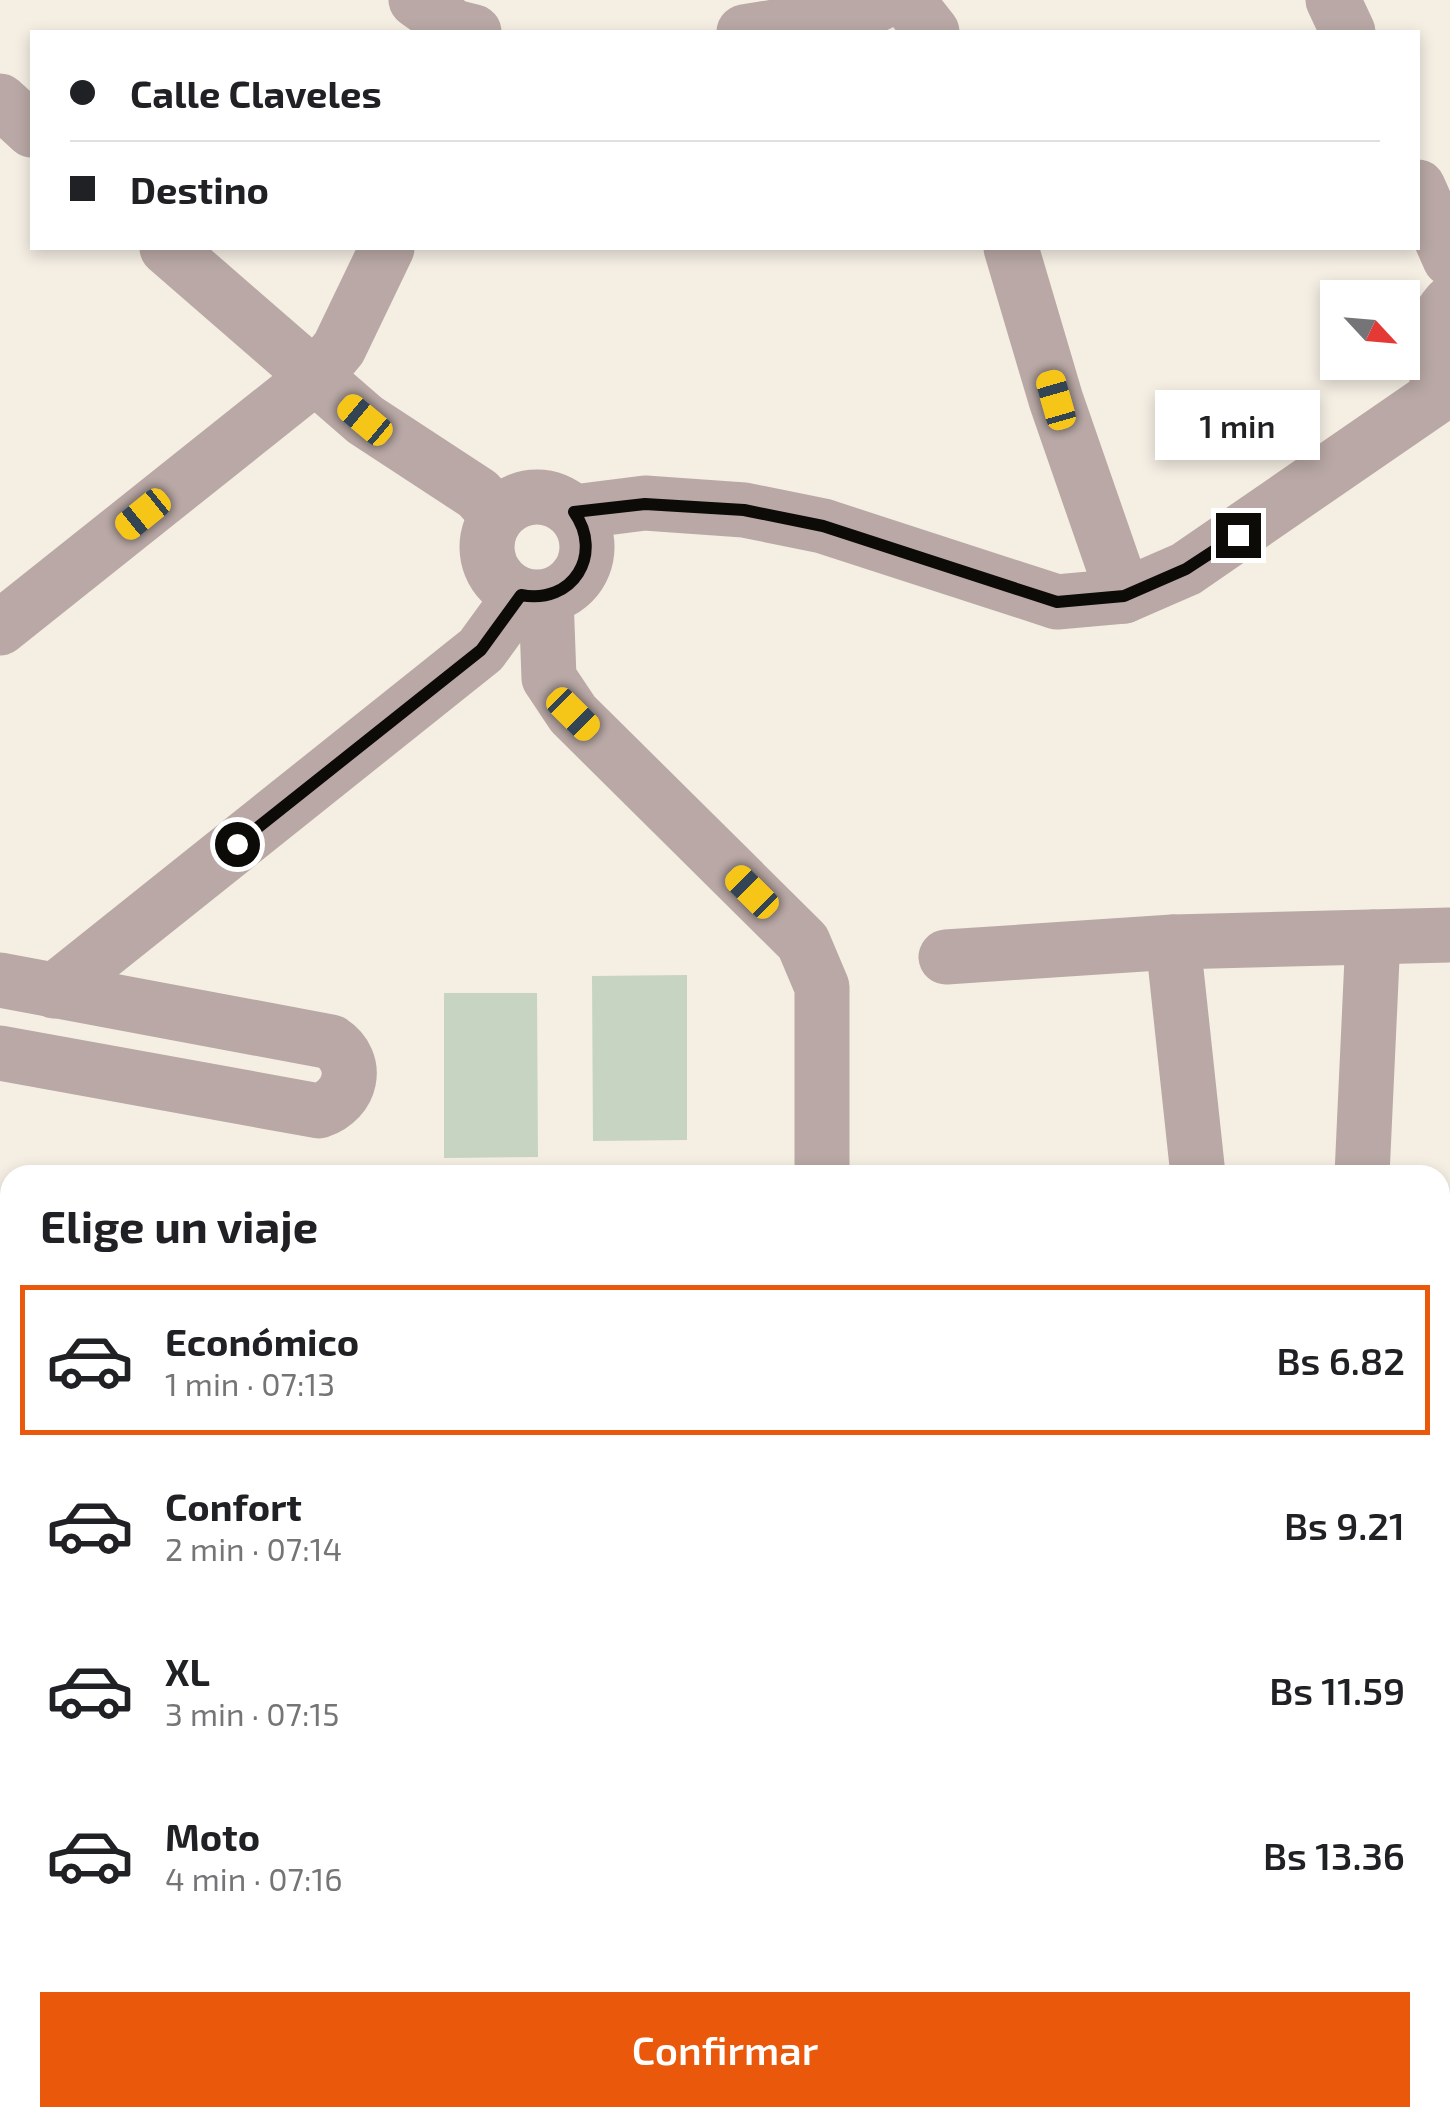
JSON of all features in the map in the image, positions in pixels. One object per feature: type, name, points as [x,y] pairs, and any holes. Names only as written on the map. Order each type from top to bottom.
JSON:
[{"type":"street","points":[[756,30],[860,13],[886,0]]},
{"type":"street","points":[[907,0],[930,30]]},
{"type":"street","points":[[1334,0],[1347,30]]},
{"type":"street","points":[[0,101],[30,128]]},
{"type":"street","points":[[1420,192],[1450,260]]},
{"type":"street","points":[[169,250],[365,420],[478,494],[497,515]]},
{"type":"street","points":[[0,628],[315,377],[339,348],[385,250]]},
{"type":"street","points":[[1012,250],[1056,400],[1124,596]]},
{"type":"street","points":[[574,512],[645,504],[744,510],[823,526],[1057,602],[1124,596],[1186,569],[1448,391],[1436,374],[1431,336],[1450,303]]},
{"type":"street","points":[[54,991],[481,650],[534,596],[573,582],[587,555],[583,524],[574,512],[544,496],[527,496],[497,515],[489,529],[488,562],[495,576],[534,596]]},
{"type":"street","points":[[534,596],[549,678],[573,714],[803,942],[822,987],[822,1165]]},
{"type":"street","points":[[946,957],[1172,942],[1450,935]]},
{"type":"street","points":[[1363,1165],[1374,937]]},
{"type":"street","points":[[1172,942],[1197,1165]]},
{"type":"street","points":[[0,980],[332,1042],[345,1051],[351,1068],[348,1087],[334,1106],[319,1111],[0,1053]]},
{"type":"green space","points":[[687,975],[687,1140],[593,1141],[592,976]]},
{"type":"green space","points":[[444,993],[537,993],[538,1157],[444,1158]]},
{"type":"route","points":[[237,844],[481,650],[521,595],[546,597],[573,582],[587,555],[583,524],[574,512],[645,504],[744,510],[823,526],[1057,602],[1124,596],[1186,569],[1238,535]]}]
